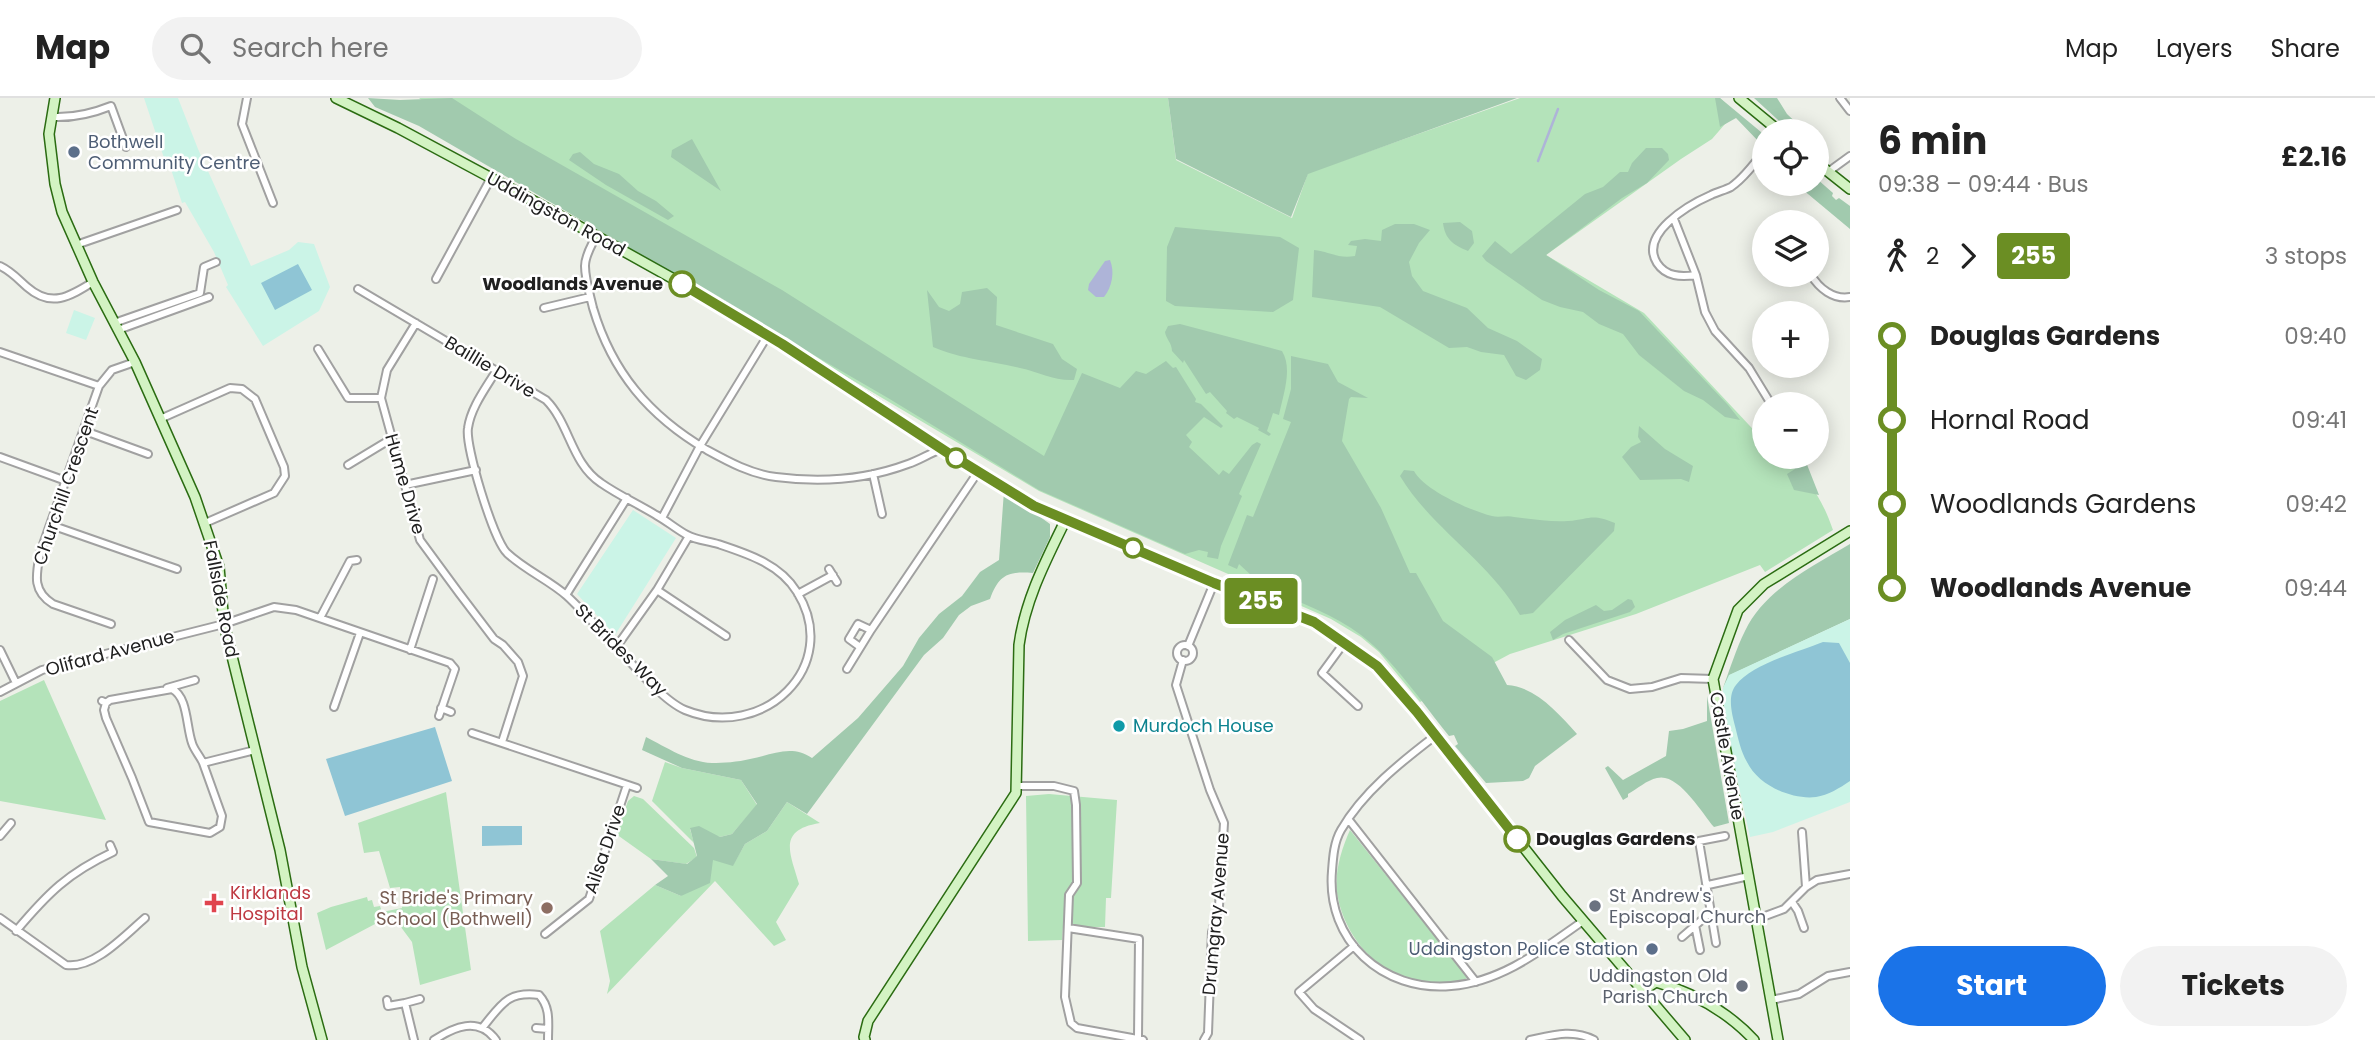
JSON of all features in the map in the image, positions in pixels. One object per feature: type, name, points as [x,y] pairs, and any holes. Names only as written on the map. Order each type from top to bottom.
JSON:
[{"type":"street","name":"Fallside Road","points":[[55,98],[49,134],[55,184],[76,245],[135,362],[205,523],[219,567],[223,624],[291,901],[302,967],[322,1040]]},
{"type":"street","points":[[247,98],[242,124],[273,203]]},
{"type":"street","name":"Uddingston Road","points":[[336,98],[351,101],[722,306],[1034,506],[1214,583],[1314,622],[1377,666],[1583,921],[1685,1040]]},
{"type":"street","points":[[1739,98],[1764,119]]},
{"type":"street","points":[[1840,98],[1850,111]]},
{"type":"street","points":[[52,117],[68,118],[92,114],[110,103],[126,147]]},
{"type":"street","points":[[111,143],[123,139]]},
{"type":"street","points":[[1829,171],[1850,156]]},
{"type":"street","points":[[1696,275],[1681,277],[1670,274],[1658,265],[1652,251],[1655,237],[1664,226],[1707,197],[1730,187],[1752,166]]},
{"type":"street","points":[[1829,173],[1850,189]]},
{"type":"street","points":[[436,279],[491,178]]},
{"type":"street","points":[[76,245],[177,210]]},
{"type":"street","points":[[1674,219],[1696,275],[1705,312],[1715,331],[1749,368],[1764,392]]},
{"type":"street","points":[[596,236],[585,265],[590,297],[612,357],[650,407],[678,432],[700,446],[743,469],[774,477],[837,480],[873,474],[945,451]]},
{"type":"street","points":[[116,327],[200,293],[204,267],[216,262]]},
{"type":"street","points":[[0,266],[47,299],[64,298],[93,282]]},
{"type":"street","points":[[1821,287],[1830,294],[1850,298]]},
{"type":"street","name":"Baillie Drive","points":[[358,289],[546,400],[553,407],[582,464],[599,482],[627,498]]},
{"type":"street","points":[[116,327],[209,297]]},
{"type":"street","points":[[544,307],[590,297]]},
{"type":"street","name":"Hume Drive","points":[[416,323],[387,370],[381,397],[420,540],[494,639],[512,654],[523,676],[502,742]]},
{"type":"street","points":[[566,595],[627,498],[662,519],[700,446],[768,335]]},
{"type":"street","points":[[318,349],[348,398],[381,397]]},
{"type":"street","points":[[0,352],[100,386]]},
{"type":"street","name":"Churchill Crescent","points":[[111,624],[52,604],[44,599],[38,590],[35,578],[40,553],[100,386],[112,370],[135,362]]},
{"type":"street","name":"St Brides Way","points":[[496,370],[473,411],[468,430],[492,526],[505,550],[527,570],[566,595],[661,692],[683,709],[728,718],[748,715],[766,708],[786,694],[799,676],[807,657],[808,625],[798,594],[786,578],[771,565],[753,556],[689,536],[662,519]]},
{"type":"street","points":[[160,419],[230,388],[242,388],[255,398],[284,467],[285,476],[274,493],[205,523]]},
{"type":"street","points":[[85,431],[148,454]]},
{"type":"street","points":[[348,465],[391,439]]},
{"type":"street","points":[[0,457],[66,481]]},
{"type":"street","points":[[405,485],[476,470]]},
{"type":"street","points":[[847,669],[978,472]]},
{"type":"street","points":[[873,474],[882,514]]},
{"type":"street","points":[[865,1038],[869,1021],[1016,793],[1019,645],[1022,624],[1042,568],[1066,520]]},
{"type":"street","points":[[51,525],[177,569]]},
{"type":"street","name":"Castle Avenue","points":[[1778,1040],[1713,679],[1738,610],[1764,584],[1850,531]]},
{"type":"street","points":[[617,646],[657,590],[689,536]]},
{"type":"street","points":[[320,618],[351,561],[357,560]]},
{"type":"street","points":[[798,594],[833,575]]},
{"type":"street","points":[[410,650],[433,579]]},
{"type":"street","name":"Drumgray Avenue","points":[[1204,1040],[1208,1033],[1210,954],[1219,906],[1224,822],[1210,790],[1176,685],[1182,660],[1188,660],[1192,656],[1192,649],[1188,646],[1214,583]]},
{"type":"street","points":[[657,590],[726,636]]},
{"type":"street","name":"Olifard Avenue","points":[[0,692],[42,670],[223,624],[274,607],[296,610],[450,663],[455,669],[442,706]]},
{"type":"street","points":[[860,647],[849,639],[858,624],[871,630]]},
{"type":"street","points":[[334,707],[360,633]]},
{"type":"street","points":[[1569,640],[1606,680],[1630,689],[1653,687],[1681,678],[1713,679]]},
{"type":"street","points":[[1344,643],[1322,673],[1358,706]]},
{"type":"street","points":[[0,650],[16,683]]},
{"type":"street","points":[[165,688],[176,691],[181,698],[192,742],[222,816],[220,827],[210,833],[149,822],[104,710],[104,702],[110,700],[195,680]]},
{"type":"street","points":[[439,716],[442,706],[452,712]]},
{"type":"street","points":[[472,733],[637,788]]},
{"type":"street","points":[[1434,736],[1384,778],[1340,831],[1333,855],[1331,888],[1334,909],[1342,930],[1354,946],[1371,964],[1392,977],[1424,987],[1453,986],[1499,975],[1528,959],[1583,921]]},
{"type":"street","points":[[203,764],[255,750]]},
{"type":"street","name":"Ailsa Drive","points":[[545,934],[589,899],[627,785]]},
{"type":"street","points":[[1016,786],[1054,786],[1074,791],[1076,883],[1069,895],[1066,997],[1067,1014],[1071,1023],[1077,1028],[1141,1039],[1139,939],[1069,929]]},
{"type":"street","points":[[1349,820],[1476,982]]},
{"type":"street","points":[[0,836],[11,823]]},
{"type":"street","points":[[1802,832],[1806,887]]},
{"type":"street","points":[[1716,943],[1699,841],[1725,836]]},
{"type":"street","points":[[16,931],[53,889],[112,848]]},
{"type":"street","points":[[1757,919],[1780,911],[1817,880],[1850,874]]},
{"type":"street","points":[[1707,885],[1749,876]]},
{"type":"street","points":[[1791,902],[1798,911],[1804,928]]},
{"type":"street","points":[[1682,937],[1711,912]]},
{"type":"street","points":[[0,918],[66,965],[76,966],[92,962],[145,918]]},
{"type":"street","points":[[1695,925],[1700,950]]},
{"type":"street","points":[[1354,946],[1299,992],[1314,1009],[1360,1040]]},
{"type":"street","points":[[1771,1000],[1799,995],[1828,976],[1850,972]]},
{"type":"street","points":[[1642,991],[1656,982],[1670,986],[1714,1006],[1735,1020],[1755,1040]]},
{"type":"street","points":[[483,1027],[501,1004],[511,997],[523,994],[539,995],[546,1003],[548,1040]]},
{"type":"street","points":[[387,1000],[388,1006],[420,999]]},
{"type":"street","points":[[405,1003],[414,1040]]},
{"type":"street","points":[[433,1040],[449,1029],[463,1024],[483,1027],[496,1040]]},
{"type":"street","points":[[536,1028],[548,1029]]},
{"type":"street","points":[[1530,1040],[1565,1033],[1584,1035],[1594,1040]]},
{"type":"green space","points":[[368,98],[452,98],[516,139],[782,290],[1044,456],[1082,373],[1120,388],[1136,371],[1146,374],[1166,361],[1173,368],[1176,367],[1196,399],[1195,402],[1201,404],[1223,426],[1221,428],[1204,417],[1186,435],[1192,442],[1189,447],[1219,475],[1223,470],[1229,474],[1252,445],[1257,442],[1261,444],[1239,494],[1242,496],[1218,559],[1207,557],[1208,552],[1199,550],[1185,554],[1039,490],[888,398],[419,126],[375,107]]},
{"type":"green space","points":[[419,98],[1168,98],[1176,160],[1292,218],[1308,173],[1520,98],[1720,98],[1737,115],[1712,139],[1546,255],[1644,313],[1752,428],[1752,469],[1795,469],[1819,498],[1833,530],[1765,572],[1760,565],[1636,614],[1510,654],[1420,702],[1379,652],[1361,637],[1331,619],[1039,491],[533,191]]},
{"type":"green space","points":[[1168,98],[1517,98],[1308,174],[1291,217],[1176,159]]},
{"type":"green space","points":[[1715,98],[1720,98],[1752,125],[1752,135],[1736,118],[1720,127]]},
{"type":"green space","points":[[1754,98],[1777,98],[1792,119],[1777,119]]},
{"type":"green space","points":[[692,139],[721,191],[671,157],[672,150]]},
{"type":"green space","points":[[1646,148],[1662,148],[1668,154],[1669,160],[1647,183],[1622,198],[1546,255],[1599,290],[1639,311],[1740,420],[1725,417],[1703,400],[1684,391],[1639,355],[1623,334],[1599,324],[1583,312],[1542,300],[1482,256],[1495,241],[1511,254],[1585,194],[1603,187],[1620,172],[1628,172],[1632,163]]},
{"type":"green space","points":[[580,152],[594,164],[619,174],[674,216],[668,220],[606,185],[569,160],[573,154]]},
{"type":"green space","points":[[1829,190],[1836,200],[1839,198],[1850,206],[1850,229],[1829,210],[1810,196],[1829,196]]},
{"type":"green space","points":[[1460,222],[1472,231],[1474,243],[1468,251],[1451,241],[1444,229],[1443,223]]},
{"type":"green space","points":[[1395,224],[1414,224],[1430,230],[1409,262],[1412,276],[1423,291],[1467,308],[1488,328],[1517,341],[1542,359],[1540,370],[1526,380],[1516,376],[1504,355],[1467,347],[1449,348],[1380,307],[1312,297],[1314,250],[1339,256],[1355,256],[1357,246],[1348,245],[1351,241],[1381,241],[1382,230]]},
{"type":"green space","points":[[1175,227],[1280,237],[1299,248],[1293,300],[1273,312],[1175,306],[1166,301],[1167,247]]},
{"type":"green space","points":[[987,288],[997,297],[996,325],[1053,344],[1062,359],[1077,369],[1074,380],[966,357],[933,347],[927,290],[939,307],[949,311],[960,304],[962,292]]},
{"type":"green space","points":[[1180,324],[1282,351],[1287,366],[1286,382],[1279,415],[1273,413],[1267,431],[1271,434],[1269,436],[1237,417],[1234,419],[1210,392],[1206,394],[1184,360],[1183,363],[1172,351],[1165,332],[1168,326]]},
{"type":"green space","points":[[1291,356],[1328,364],[1338,382],[1368,398],[1349,399],[1342,441],[1381,508],[1410,573],[1416,573],[1443,621],[1492,657],[1507,685],[1537,696],[1577,734],[1535,766],[1529,778],[1523,781],[1486,783],[1455,746],[1458,744],[1454,735],[1449,736],[1373,645],[1336,619],[1255,583],[1252,576],[1239,564],[1237,569],[1228,565],[1247,515],[1253,517],[1291,422],[1283,419],[1291,389]]},
{"type":"green space","points":[[1639,426],[1665,449],[1693,466],[1689,482],[1681,479],[1640,480],[1622,457],[1631,447],[1641,442],[1638,437]]},
{"type":"green space","points":[[1795,469],[1809,469],[1819,495],[1794,490],[1787,474]]},
{"type":"green space","points":[[1404,470],[1414,471],[1427,485],[1461,505],[1495,517],[1568,521],[1596,517],[1615,523],[1614,531],[1533,613],[1520,615],[1493,578],[1413,495],[1400,476]]},
{"type":"green space","points":[[1004,491],[1050,524],[1050,537],[1033,573],[1005,576],[990,599],[971,606],[959,615],[943,638],[924,655],[807,814],[787,802],[767,831],[745,844],[733,866],[713,860],[710,883],[681,896],[655,885],[668,876],[651,859],[687,864],[697,856],[690,828],[699,826],[720,837],[732,834],[757,804],[741,780],[682,768],[642,750],[646,737],[703,762],[736,762],[789,751],[812,758],[858,718],[903,666],[919,638],[939,614],[962,596],[980,572],[999,560]]},
{"type":"green space","points":[[1850,544],[1850,619],[1730,675],[1723,688],[1745,631],[1764,603],[1791,580]]},
{"type":"green space","points":[[1628,599],[1632,600],[1635,607],[1630,612],[1563,634],[1553,640],[1550,632],[1565,620],[1596,605],[1604,611],[1612,610]]},
{"type":"green space","points":[[44,680],[106,820],[0,801],[0,701]]},
{"type":"green space","points":[[1707,696],[1729,823],[1714,827],[1681,787],[1665,778],[1650,781],[1623,800],[1605,768],[1608,766],[1623,780],[1666,756],[1669,731],[1707,721]]},
{"type":"green space","points":[[665,762],[741,780],[757,805],[732,834],[720,837],[690,829],[694,843],[652,801]]},
{"type":"green space","points":[[446,792],[471,970],[420,985],[412,942],[392,915],[326,950],[317,913],[367,897],[368,901],[372,900],[374,907],[380,906],[382,912],[402,908],[400,887],[390,888],[379,851],[364,853],[358,823]]},
{"type":"green space","points":[[1049,794],[1117,800],[1111,898],[1106,898],[1105,927],[1063,927],[1062,940],[1028,941],[1026,796]]},
{"type":"green space","points":[[634,796],[643,799],[694,848],[697,857],[686,864],[651,859],[616,834],[628,801]]},
{"type":"green space","points":[[787,802],[820,823],[806,826],[792,837],[790,853],[799,884],[776,922],[786,940],[774,946],[715,881],[607,994],[610,981],[600,931],[655,885],[681,896],[712,859],[733,865],[745,844],[767,831]]},
{"type":"green space","points":[[1350,830],[1468,978],[1446,983],[1424,983],[1404,978],[1369,955],[1355,938],[1338,898],[1336,881]]},
{"type":"shaded area","points":[[144,98],[178,98],[251,266],[289,250],[298,242],[314,244],[330,287],[319,311],[263,346],[226,287],[228,285],[214,252],[185,202],[182,203]]},
{"type":"shaded area","points":[[1110,260],[1112,279],[1109,289],[1104,297],[1096,297],[1088,290],[1089,284],[1105,261]]},
{"type":"shaded area","points":[[298,264],[312,290],[275,310],[261,283]]},
{"type":"shaded area","points":[[74,310],[95,318],[86,340],[66,333]]},
{"type":"shaded area","points":[[633,510],[676,538],[615,635],[577,594]]},
{"type":"shaded area","points":[[1850,619],[1850,802],[1773,832],[1750,837],[1722,710],[1723,688],[1729,675]]},
{"type":"shaded area","points":[[1823,642],[1839,643],[1850,663],[1850,781],[1820,796],[1796,796],[1767,784],[1752,770],[1739,740],[1732,711],[1732,694],[1736,685],[1753,671],[1776,659]]},
{"type":"shaded area","points":[[435,727],[452,781],[345,816],[326,759]]},
{"type":"shaded area","points":[[482,826],[522,826],[522,845],[482,846]]},
{"type":"waterway","points":[[1538,161],[1558,109]]},
{"type":"bus line","name":"255","points":[[682,284],[768,335],[1034,506],[1214,583],[1314,622],[1377,666],[1417,712],[1517,839]]},
{"type":"place","name":"Bothwell Community Centre","points":[[74,152]]},
{"type":"place","name":"Woodlands Avenue","points":[[682,284]]},
{"type":"place","name":"Murdoch House","points":[[1119,726]]},
{"type":"place","name":"Douglas Gardens","points":[[1517,839]]},
{"type":"place","name":"Kirklands Hospital","points":[[214,903]]},
{"type":"place","name":"St Andrew's Episcopal Church","points":[[1595,906]]},
{"type":"place","name":"St Bride's Primary School (Bothwell)","points":[[547,908]]},
{"type":"place","name":"Uddingston Police Station","points":[[1652,949]]},
{"type":"place","name":"Uddingston Old Parish Church","points":[[1742,986]]}]
